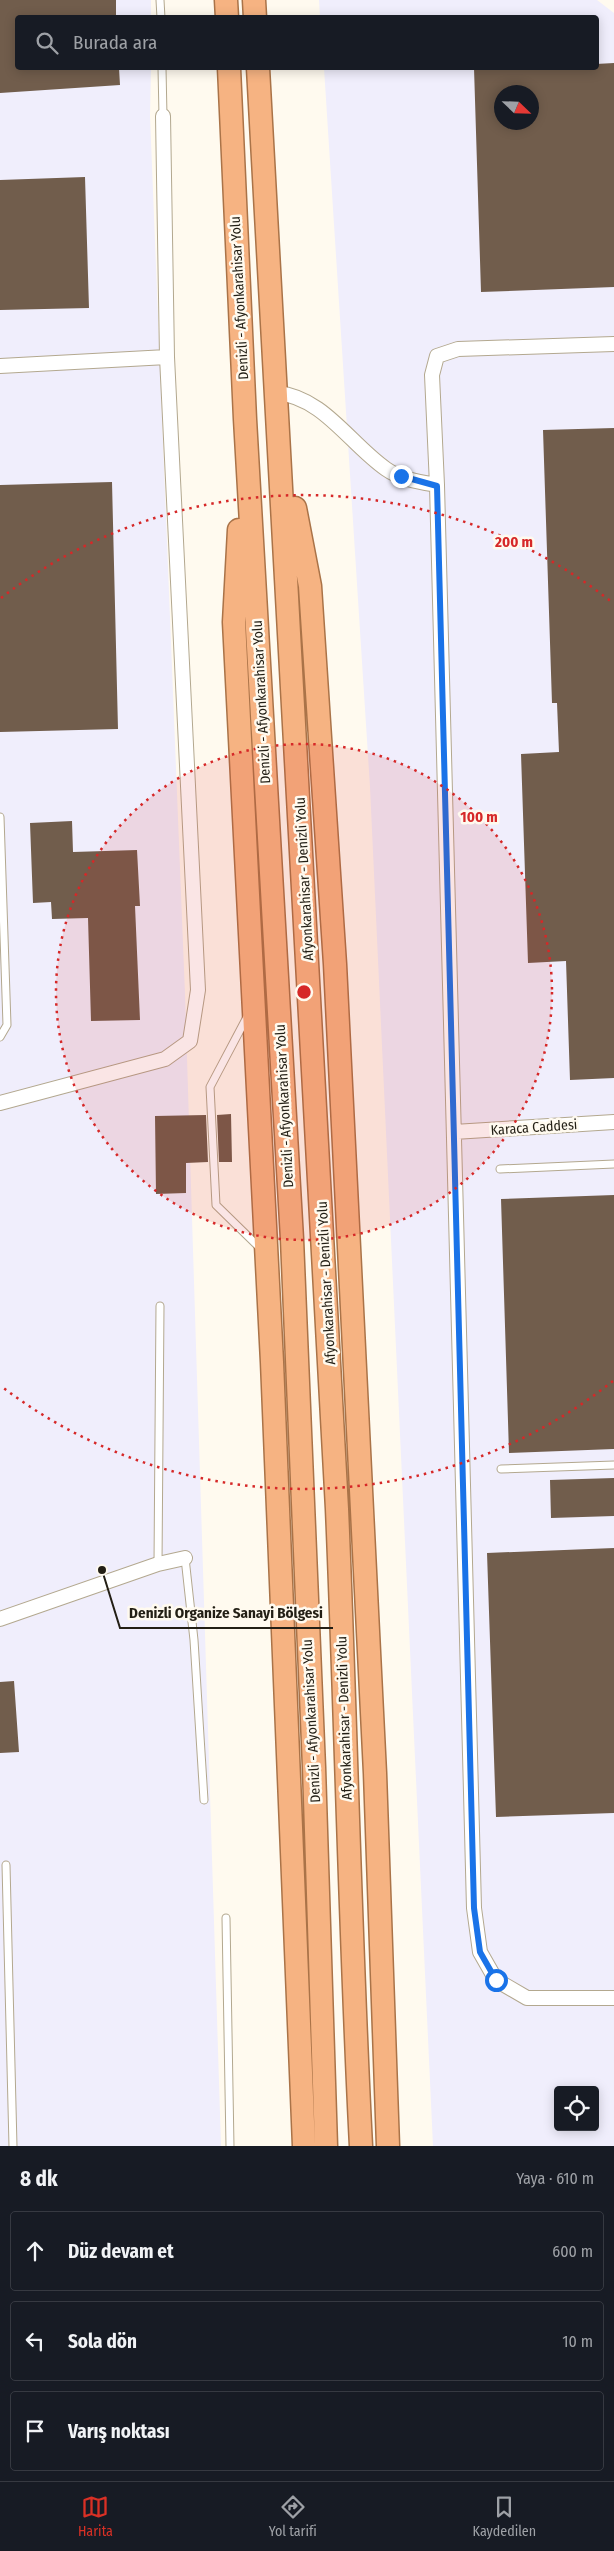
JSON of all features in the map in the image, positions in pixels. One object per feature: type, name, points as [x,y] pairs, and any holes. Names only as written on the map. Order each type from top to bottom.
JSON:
[{"type":"highway","points":[[226,0],[227,15]]},
{"type":"highway","points":[[254,0],[255,15]]},
{"type":"highway","name":"Denizli - Afyonkarahisar Yolu","points":[[229,70],[244,419],[292,1239],[314,1767],[326,2146]]},
{"type":"highway","points":[[258,70],[278,421],[310,586],[335,964],[375,1773],[388,2146]]},
{"type":"highway","points":[[244,419],[234,622],[267,1254],[304,2146]]},
{"type":"highway","name":"Afyonkarahisar - Denizli Yolu","points":[[278,421],[336,1496],[352,1958],[361,2146]]},
{"type":"street","points":[[0,1103],[166,1059],[190,1041],[198,990],[167,357],[163,116]]},
{"type":"street","points":[[614,344],[458,349],[437,356],[432,375],[437,486],[474,1908],[480,1952],[496,1980],[527,1998],[614,1998]]},
{"type":"street","points":[[0,366],[167,357]]},
{"type":"street","points":[[277,393],[295,396],[310,404],[386,468],[401,476],[437,486]]},
{"type":"street","name":"Karaca Caddesi","points":[[454,1132],[614,1122]]},
{"type":"street","points":[[0,1619],[158,1564],[185,1558]]},
{"type":"lane","points":[[160,0],[161,15]]},
{"type":"lane","points":[[162,70],[163,116]]},
{"type":"lane","points":[[0,817],[7,1025],[0,1037]]},
{"type":"lane","points":[[254,1006],[210,1087],[215,1186],[216,1205],[267,1254]]},
{"type":"lane","points":[[500,1169],[614,1164]]},
{"type":"lane","points":[[158,1564],[160,1306]]},
{"type":"lane","points":[[501,1469],[614,1465]]},
{"type":"lane","points":[[185,1558],[194,1640],[204,1800]]},
{"type":"lane","points":[[6,1865],[14,2146]]},
{"type":"lane","points":[[226,1918],[230,2146]]},
{"type":"shaded area","points":[[0,0],[151,0],[151,15],[15,15],[15,70],[151,70],[150,116],[185,994],[221,2146],[0,2146]]},
{"type":"shaded area","points":[[319,0],[597,0],[614,13],[614,2146],[433,2146],[370,787],[324,70],[599,70],[599,15],[320,15]]},
{"type":"building","points":[[0,0],[116,0],[116,15],[15,15],[15,70],[119,70],[120,85],[0,93]]},
{"type":"building","points":[[614,63],[614,287],[481,292],[474,70],[599,70],[599,64]]},
{"type":"building","points":[[85,177],[89,308],[0,310],[0,180]]},
{"type":"building","points":[[614,428],[614,1078],[570,1080],[566,961],[528,963],[521,754],[559,752],[557,703],[552,703],[543,430]]},
{"type":"building","points":[[112,482],[118,729],[0,732],[0,485]]},
{"type":"building","points":[[72,821],[73,852],[137,850],[140,906],[135,906],[140,1020],[91,1021],[88,918],[52,919],[51,902],[33,903],[30,823]]},
{"type":"building","points":[[231,1114],[232,1162],[219,1162],[217,1115]]},
{"type":"building","points":[[206,1115],[208,1162],[186,1163],[186,1193],[156,1194],[155,1116]]},
{"type":"building","points":[[614,1195],[614,1449],[509,1453],[501,1199]]},
{"type":"building","points":[[614,1478],[614,1516],[551,1518],[550,1480]]},
{"type":"building","points":[[614,1548],[614,1813],[496,1817],[487,1553]]},
{"type":"building","points":[[14,1681],[19,1752],[0,1753],[0,1682]]},
{"type":"place","name":"Denizli Organize Sanayi Bölgesi","points":[[102,1570]]},
{"type":"route","points":[[401,476],[437,486],[474,1908],[480,1952],[496,1980]]}]
